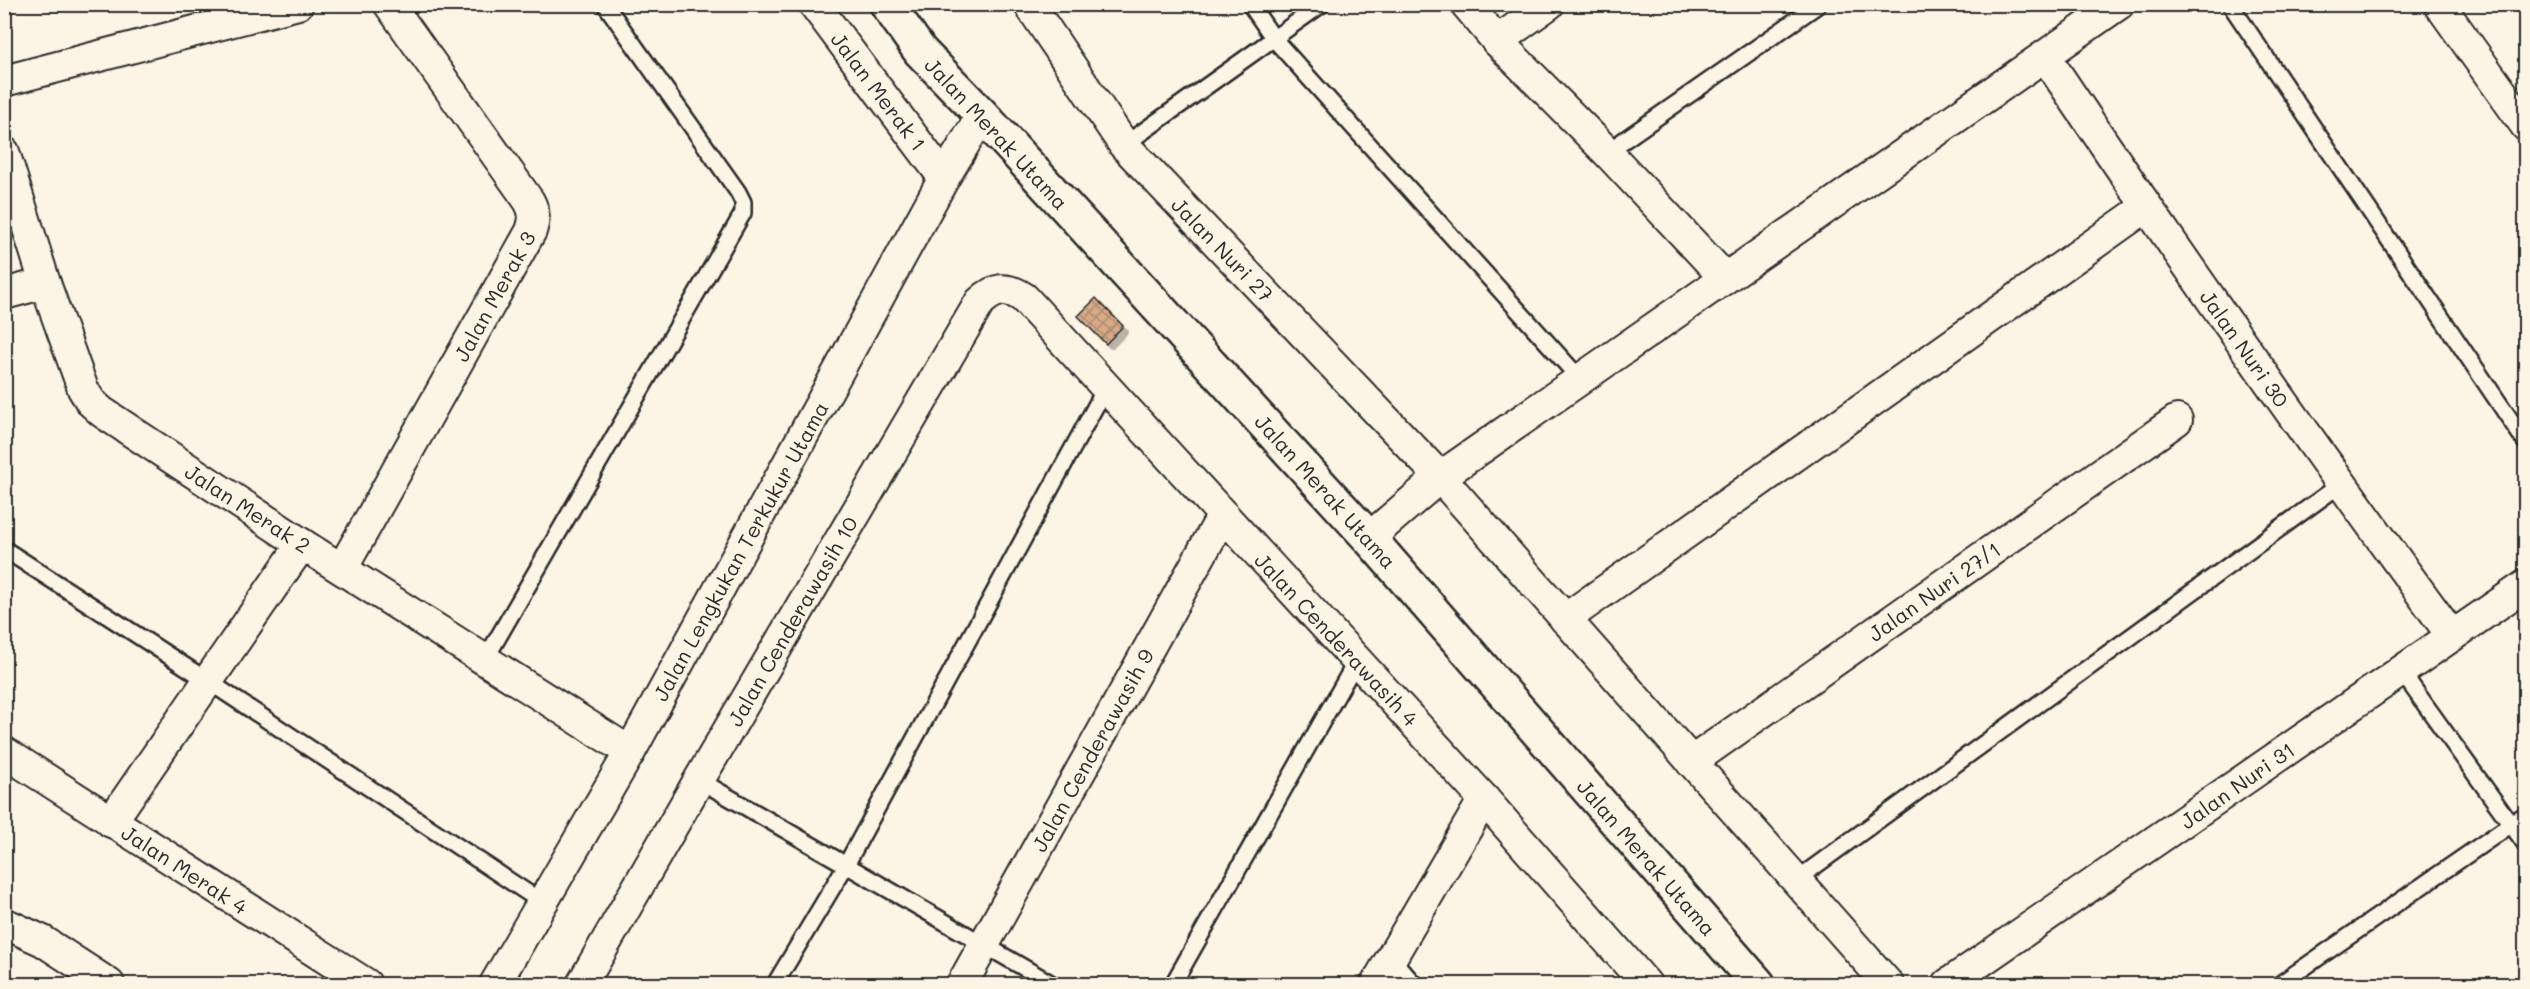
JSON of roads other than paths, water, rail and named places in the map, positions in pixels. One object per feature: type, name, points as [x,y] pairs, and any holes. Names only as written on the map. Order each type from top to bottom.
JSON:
[{"type":"street","points":[[4,81],[298,4]]},
{"type":"street","name":"Jalan Merak 3","points":[[342,569],[535,221],[534,210],[529,201],[388,4]]},
{"type":"street","name":"Jalan Merak 1","points":[[814,4],[944,178]]},
{"type":"street","name":"Jalan Merak Utama","points":[[887,4],[920,51],[982,115],[1369,538],[1758,984]]},
{"type":"street","name":"Jalan Nuri 27","points":[[1029,4],[1124,145],[1440,477],[1888,984]]},
{"type":"street","points":[[1466,4],[1497,41],[1607,152],[1725,278]]},
{"type":"street","points":[[1497,41],[1549,4]]},
{"type":"street","points":[[1369,538],[1440,477],[2119,4]]},
{"type":"street","points":[[2439,4],[2526,126]]},
{"type":"street","name":"Jalan Nuri 30","points":[[2045,56],[2146,207],[2341,484],[2452,636]]},
{"type":"street","name":"Jalan Lengkukan Terkukur Utama","points":[[495,984],[630,752],[944,178],[982,115]]},
{"type":"street","name":"Jalan Merak 2","points":[[4,152],[45,283],[83,389],[91,402],[102,412],[302,544],[630,752]]},
{"type":"street","points":[[1565,619],[2146,207]]},
{"type":"street","points":[[4,294],[45,283]]},
{"type":"street","name":"Jalan Cenderawasih 10","points":[[582,984],[980,302],[989,293],[1001,289],[1013,291],[1024,298]]},
{"type":"street","name":"Jalan Cenderawasih 4","points":[[1024,298],[1484,800],[1646,984]]},
{"type":"street","name":"Jalan Nuri 27/1","points":[[1691,762],[2177,420]]},
{"type":"street","name":"Jalan Cenderawasih 9","points":[[962,984],[1223,515]]},
{"type":"street","points":[[111,822],[302,544]]},
{"type":"street","name":"Jalan Nuri 31","points":[[1948,984],[2526,585]]},
{"type":"street","name":"Jalan Merak 4","points":[[4,752],[366,984]]},
{"type":"street","points":[[1376,984],[1484,800]]},
{"type":"street","points":[[4,923],[44,941],[109,984]]},
{"type":"lane","points":[[485,660],[743,213],[743,202],[738,192],[605,4]]},
{"type":"lane","points":[[1250,4],[1274,39],[1580,379]]},
{"type":"lane","points":[[1124,145],[1322,4]]},
{"type":"lane","points":[[1607,152],[1819,4]]},
{"type":"lane","points":[[2230,4],[2526,443]]},
{"type":"lane","points":[[774,984],[846,865],[1106,387]]},
{"type":"lane","points":[[1796,880],[2341,484]]},
{"type":"lane","points":[[4,549],[543,903]]},
{"type":"lane","points":[[1173,984],[1356,660]]},
{"type":"lane","points":[[2401,671],[2526,845]]},
{"type":"lane","points":[[699,780],[1052,984]]},
{"type":"lane","points":[[2280,984],[2526,814]]},
{"type":"lane","points":[[1391,958],[1414,984]]}]
